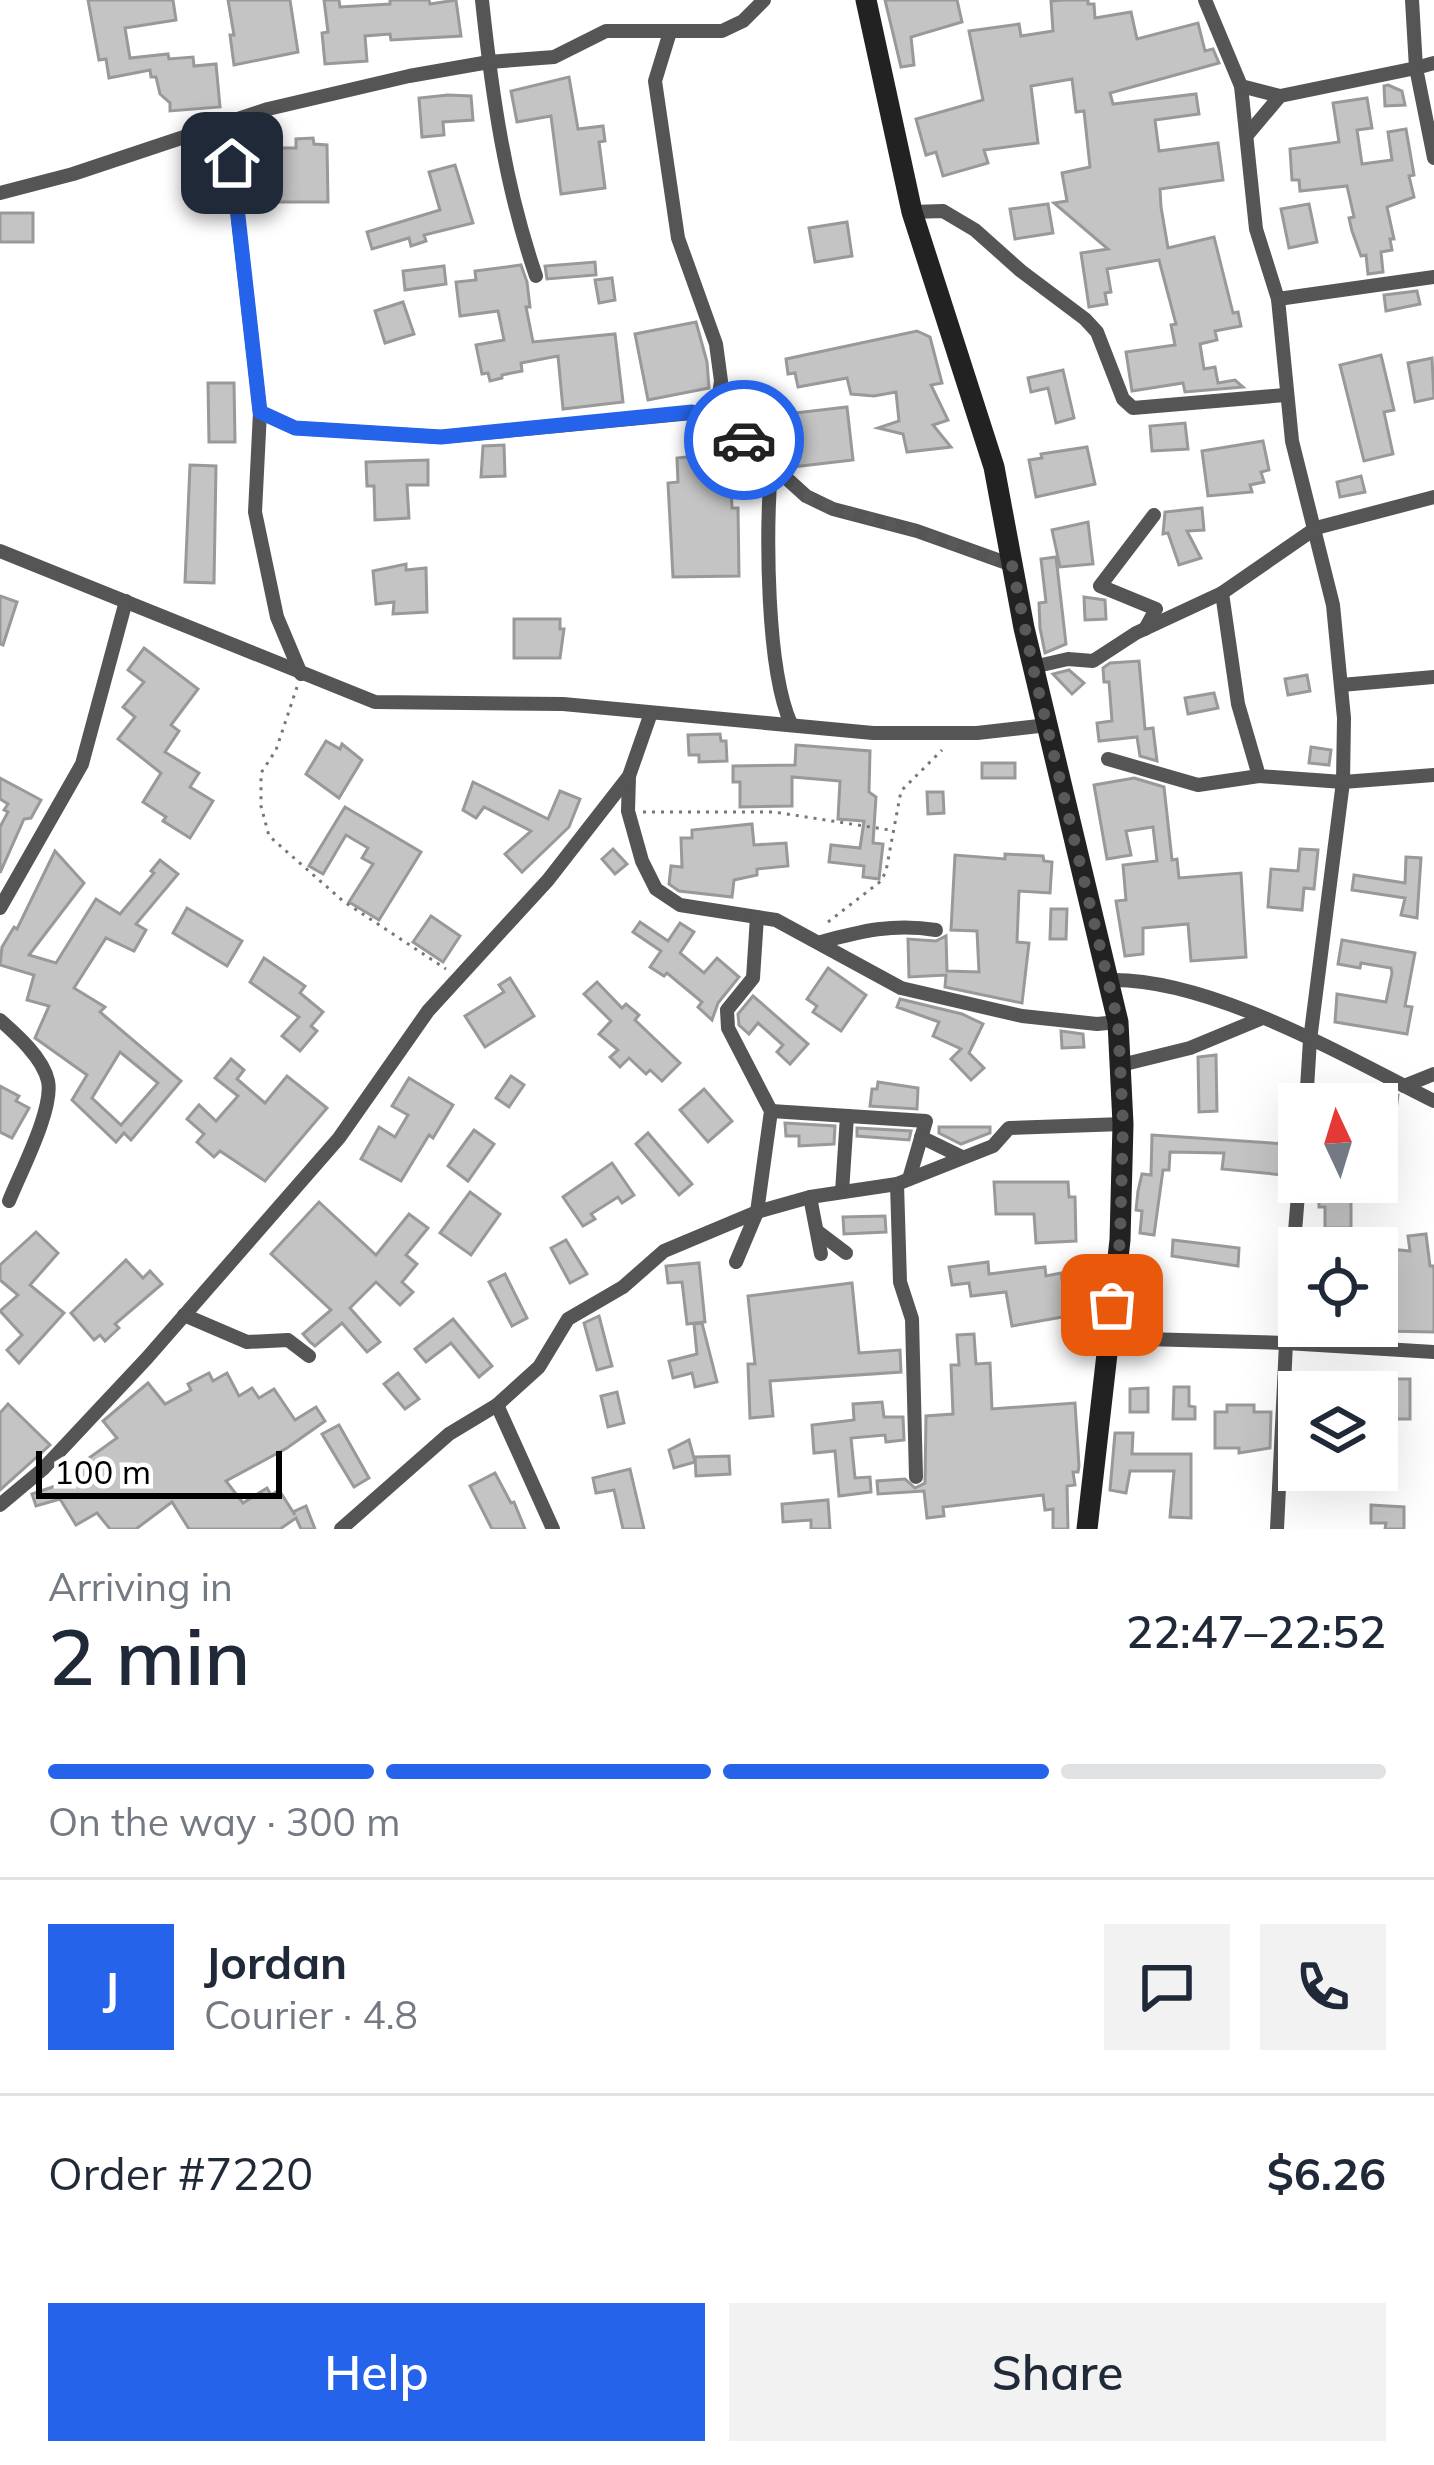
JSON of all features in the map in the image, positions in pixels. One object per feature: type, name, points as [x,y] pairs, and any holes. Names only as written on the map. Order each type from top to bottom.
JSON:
[{"type":"street","points":[[482,0],[513,209],[536,276]]},
{"type":"street","points":[[0,193],[74,174],[227,121],[410,76],[554,57],[606,31],[722,31],[743,21],[764,0]]},
{"type":"street","points":[[866,0],[912,212],[994,467],[1033,667],[1118,1022],[1123,1124],[1120,1240],[1087,1529]]},
{"type":"street","points":[[1205,0],[1241,86],[1256,229],[1278,298],[1292,441],[1333,604],[1341,685],[1343,782],[1307,1083]]},
{"type":"street","points":[[1412,0],[1416,68],[1434,158]]},
{"type":"street","points":[[670,32],[655,81],[678,238],[716,344],[721,381],[715,421]]},
{"type":"street","points":[[1241,86],[1280,96],[1434,63]]},
{"type":"street","points":[[1248,134],[1280,96]]},
{"type":"street","points":[[227,121],[260,412],[255,512],[277,617],[301,674]]},
{"type":"street","points":[[912,212],[944,211],[975,230],[1021,272],[1091,324],[1123,399],[1133,408],[1285,395]]},
{"type":"street","points":[[1278,298],[1433,276]]},
{"type":"street","points":[[260,412],[295,428],[441,437],[692,412],[740,436],[806,496],[1012,565]]},
{"type":"street","points":[[771,468],[769,544],[779,694],[791,724]]},
{"type":"street","points":[[1033,667],[1068,659],[1093,661],[1145,629],[1222,593],[1316,528],[1434,497]]},
{"type":"street","points":[[1145,629],[1156,609],[1100,586],[1154,515]]},
{"type":"street","points":[[0,550],[375,702],[562,704],[873,734],[1048,725]]},
{"type":"street","points":[[1222,593],[1238,704],[1259,776]]},
{"type":"street","points":[[0,908],[82,764],[126,601]]},
{"type":"street","points":[[1341,685],[1434,677]]},
{"type":"street","points":[[651,713],[629,776],[628,811],[642,861],[656,889],[680,904],[776,920],[901,988],[1022,1016],[1118,1022]]},
{"type":"street","points":[[1108,759],[1198,785],[1259,776],[1343,782],[1434,776]]},
{"type":"street","points":[[0,1505],[43,1469],[339,1138],[456,977],[548,880],[629,776]]},
{"type":"street","points":[[736,1262],[757,1212],[771,1111],[728,1028],[727,1010],[753,978],[757,917]]},
{"type":"street","points":[[815,939],[877,927],[909,925],[936,930]]},
{"type":"street","points":[[1108,980],[1159,983],[1260,1019],[1434,1101]]},
{"type":"street","points":[[1121,1065],[1190,1048],[1260,1019]]},
{"type":"street","points":[[0,1020],[35,1056],[48,1078],[49,1095],[9,1201]]},
{"type":"street","points":[[1404,1086],[1434,1074]]},
{"type":"street","points":[[771,1111],[926,1121],[903,1182],[900,1282],[912,1318],[916,1477]]},
{"type":"street","points":[[842,1192],[848,1116]]},
{"type":"street","points":[[341,1529],[448,1434],[497,1406],[539,1367],[568,1319],[623,1287],[664,1251],[757,1212],[810,1197],[903,1182],[993,1146],[1009,1128],[1123,1124]]},
{"type":"street","points":[[921,1137],[962,1156]]},
{"type":"street","points":[[810,1197],[821,1254]]},
{"type":"street","points":[[817,1231],[846,1253]]},
{"type":"street","points":[[184,1316],[247,1342],[288,1340],[309,1356]]},
{"type":"street","points":[[1108,1338],[1278,1342]]},
{"type":"street","points":[[1277,1529],[1286,1347]]},
{"type":"street","points":[[1360,1347],[1434,1352]]},
{"type":"street","points":[[497,1406],[553,1529]]},
{"type":"path","points":[[301,674],[277,750],[261,772],[261,806],[269,836],[344,901],[456,977]]},
{"type":"path","points":[[815,939],[881,881],[897,800],[906,782],[961,733]]},
{"type":"path","points":[[628,811],[773,812],[892,830]]},
{"type":"building","points":[[88,0],[173,0],[176,20],[125,28],[130,58],[168,54],[169,59],[193,57],[194,66],[216,64],[220,107],[170,111],[150,70],[109,78],[106,59],[99,60]]},
{"type":"building","points":[[228,0],[290,0],[298,52],[234,65]]},
{"type":"building","points":[[324,0],[339,0],[340,7],[390,4],[390,0],[429,0],[430,4],[456,0],[461,36],[391,40],[390,34],[365,36],[367,61],[325,64]]},
{"type":"building","points":[[885,0],[957,0],[962,22],[911,37],[914,65],[901,67]]},
{"type":"building","points":[[1051,1],[1094,4],[1095,18],[1131,12],[1137,39],[1198,23],[1205,51],[1213,49],[1219,63],[1110,93],[1113,104],[1196,94],[1199,114],[1155,120],[1159,151],[1218,143],[1223,180],[1160,189],[1161,207],[1168,248],[1214,237],[1233,313],[1238,312],[1241,326],[1215,331],[1217,340],[1200,344],[1204,369],[1215,367],[1218,383],[1235,380],[1243,387],[1185,392],[1183,383],[1132,391],[1126,352],[1175,345],[1171,325],[1176,324],[1159,260],[1107,269],[1111,292],[1105,293],[1107,304],[1089,307],[1081,253],[1108,249],[1054,203],[1067,201],[1062,173],[1090,167],[1084,111],[1076,112],[1072,79],[1031,86],[1038,143],[984,150],[988,163],[943,176],[936,152],[926,155],[916,119],[983,100],[969,31],[1019,24],[1021,36],[1053,31]]},
{"type":"building","points":[[569,77],[578,129],[603,126],[605,141],[599,142],[605,188],[561,194],[551,116],[517,122],[511,91]]},
{"type":"building","points":[[1384,86],[1402,91],[1405,105],[1385,106]]},
{"type":"building","points":[[471,96],[473,120],[443,122],[444,135],[422,137],[419,98]]},
{"type":"building","points":[[1367,98],[1372,128],[1357,130],[1362,164],[1392,160],[1388,132],[1406,129],[1414,175],[1409,176],[1414,197],[1387,207],[1394,239],[1390,239],[1392,250],[1381,252],[1383,272],[1368,274],[1366,255],[1361,256],[1352,231],[1347,186],[1300,191],[1299,180],[1292,180],[1290,149],[1339,142],[1333,103]]},
{"type":"building","points":[[313,138],[314,144],[327,145],[328,202],[260,202],[260,148],[296,148],[296,139]]},
{"type":"building","points":[[455,165],[473,223],[424,235],[426,241],[411,246],[409,238],[372,249],[367,232],[440,210],[429,172]]},
{"type":"building","points":[[1048,204],[1053,233],[1015,239],[1010,209]]},
{"type":"building","points":[[1309,204],[1317,242],[1289,248],[1281,209]]},
{"type":"building","points":[[0,213],[33,213],[33,242],[0,242]]},
{"type":"building","points":[[847,222],[852,256],[815,262],[809,228]]},
{"type":"building","points":[[595,262],[596,275],[547,279],[545,266]]},
{"type":"building","points":[[521,265],[533,342],[615,334],[623,402],[563,409],[558,356],[521,363],[522,371],[490,381],[488,373],[482,374],[476,345],[504,340],[498,311],[460,316],[456,282],[476,280],[475,271]]},
{"type":"building","points":[[444,266],[446,284],[405,290],[403,271]]},
{"type":"building","points":[[612,278],[615,300],[599,303],[595,280]]},
{"type":"building","points":[[1417,291],[1420,304],[1386,311],[1384,295]]},
{"type":"building","points":[[403,302],[414,334],[385,343],[375,311]]},
{"type":"building","points":[[696,322],[709,388],[648,400],[635,334]]},
{"type":"building","points":[[917,331],[930,337],[942,383],[931,385],[948,420],[933,425],[951,447],[907,452],[903,434],[878,428],[899,421],[896,392],[851,394],[847,378],[798,387],[795,373],[788,374],[786,359]]},
{"type":"building","points":[[1381,355],[1394,410],[1384,412],[1393,454],[1364,461],[1340,365]]},
{"type":"building","points":[[1432,358],[1434,398],[1415,402],[1408,363]]},
{"type":"building","points":[[1063,370],[1074,418],[1056,423],[1048,388],[1031,392],[1028,378]]},
{"type":"building","points":[[208,383],[234,383],[235,442],[209,442]]},
{"type":"building","points":[[847,407],[853,460],[792,467],[786,414]]},
{"type":"building","points":[[1185,423],[1188,449],[1152,451],[1150,426]]},
{"type":"building","points":[[1263,441],[1269,470],[1261,472],[1264,482],[1250,485],[1252,492],[1208,496],[1202,451]]},
{"type":"building","points":[[504,445],[505,476],[481,477],[483,446]]},
{"type":"building","points":[[1087,447],[1095,484],[1036,497],[1029,460]]},
{"type":"building","points":[[714,454],[715,458],[730,457],[732,508],[738,508],[739,576],[673,577],[668,483],[678,482],[677,458]]},
{"type":"building","points":[[428,460],[428,485],[407,485],[409,518],[375,520],[374,486],[367,486],[366,462]]},
{"type":"building","points":[[190,465],[216,466],[214,583],[185,582]]},
{"type":"building","points":[[1361,476],[1365,492],[1340,497],[1337,482]]},
{"type":"building","points":[[1202,508],[1204,530],[1187,531],[1201,558],[1179,565],[1168,533],[1163,534],[1165,512]]},
{"type":"building","points":[[1088,522],[1093,564],[1060,567],[1052,530]]},
{"type":"building","points":[[1056,557],[1066,644],[1045,653],[1040,628],[1039,603],[1046,602],[1041,559]]},
{"type":"building","points":[[406,564],[406,570],[426,568],[427,612],[393,614],[394,602],[376,604],[373,571]]},
{"type":"building","points":[[0,596],[17,602],[3,645],[0,644]]},
{"type":"building","points":[[1084,597],[1105,600],[1106,619],[1085,620]]},
{"type":"building","points":[[514,619],[560,619],[560,629],[564,629],[560,658],[514,658]]},
{"type":"building","points":[[144,648],[198,689],[171,725],[179,731],[165,752],[199,773],[190,787],[213,801],[190,838],[143,802],[161,773],[118,739],[135,717],[123,707],[144,682],[128,670]]},
{"type":"building","points":[[1139,661],[1145,729],[1153,728],[1157,761],[1140,756],[1137,737],[1099,741],[1097,723],[1112,721],[1103,668]]},
{"type":"building","points":[[1069,670],[1084,683],[1072,694],[1053,674]]},
{"type":"building","points":[[1307,675],[1310,691],[1288,695],[1285,679]]},
{"type":"building","points":[[1214,693],[1218,708],[1188,714],[1185,698]]},
{"type":"building","points":[[720,734],[721,741],[726,741],[727,761],[699,762],[699,755],[689,755],[688,735]]},
{"type":"building","points":[[326,741],[340,749],[342,744],[362,760],[339,798],[306,774]]},
{"type":"building","points":[[796,745],[870,751],[869,792],[876,797],[873,843],[883,844],[879,879],[863,877],[864,866],[829,862],[831,845],[860,848],[864,821],[838,819],[840,781],[792,777],[792,806],[740,807],[740,782],[733,782],[733,766],[795,765]]},
{"type":"building","points":[[1311,747],[1331,750],[1329,765],[1309,763]]},
{"type":"building","points":[[982,763],[1015,763],[1015,778],[982,778]]},
{"type":"building","points":[[0,778],[41,800],[31,818],[24,819],[0,873],[0,827],[8,804],[0,799]]},
{"type":"building","points":[[1134,778],[1164,787],[1172,860],[1177,859],[1179,878],[1241,873],[1246,957],[1191,961],[1188,924],[1143,928],[1143,954],[1125,956],[1116,901],[1126,900],[1123,865],[1157,861],[1153,827],[1126,831],[1131,855],[1107,859],[1094,785]]},
{"type":"building","points":[[473,782],[548,819],[560,791],[580,799],[569,827],[522,872],[505,854],[531,831],[484,807],[476,818],[463,810]]},
{"type":"building","points":[[927,792],[943,792],[944,813],[928,814]]},
{"type":"building","points":[[345,807],[421,852],[379,920],[349,902],[373,864],[362,858],[368,848],[346,835],[323,874],[309,866]]},
{"type":"building","points":[[752,824],[754,845],[786,843],[788,866],[757,869],[757,875],[734,880],[732,897],[679,891],[669,884],[671,866],[682,867],[681,838],[692,838],[692,830]]},
{"type":"building","points":[[613,849],[627,864],[615,874],[602,859]]},
{"type":"building","points":[[1300,849],[1318,850],[1314,889],[1304,888],[1302,910],[1268,907],[1271,869],[1298,871]]},
{"type":"building","points":[[55,851],[84,883],[29,955],[56,963],[96,899],[120,914],[160,860],[178,874],[136,924],[146,930],[134,951],[106,938],[74,988],[105,1007],[100,1012],[181,1081],[131,1140],[124,1133],[116,1142],[72,1100],[87,1075],[35,1038],[49,1006],[27,1000],[34,975],[0,965],[2,947],[17,929]],"holes":[[[120,1052],[158,1083],[121,1125],[92,1098]]]},
{"type":"building","points":[[1005,854],[1043,856],[1044,861],[1052,862],[1050,893],[1019,891],[1017,942],[1029,943],[1022,1003],[945,987],[946,975],[909,977],[908,939],[936,941],[946,936],[947,971],[979,972],[977,931],[951,930],[955,855],[1005,859]]},
{"type":"building","points":[[1406,857],[1421,858],[1417,918],[1401,915],[1405,898],[1352,890],[1354,875],[1405,883]]},
{"type":"building","points":[[187,908],[242,941],[227,966],[173,933]]},
{"type":"building","points":[[1051,909],[1067,909],[1066,939],[1050,939]]},
{"type":"building","points":[[431,916],[460,936],[443,962],[413,942]]},
{"type":"building","points":[[640,922],[668,941],[680,923],[694,932],[680,953],[704,973],[717,958],[739,977],[718,1003],[712,1020],[698,1007],[702,1002],[667,973],[664,976],[650,967],[661,951],[633,932]]},
{"type":"building","points":[[1342,940],[1415,953],[1405,1006],[1412,1007],[1407,1034],[1335,1022],[1337,994],[1386,1002],[1392,973],[1391,968],[1361,963],[1360,968],[1338,964]]},
{"type":"building","points":[[264,958],[305,986],[300,993],[323,1012],[311,1026],[317,1031],[300,1051],[282,1036],[299,1017],[250,982]]},
{"type":"building","points":[[828,968],[866,995],[841,1031],[813,1012],[817,1006],[807,999]]},
{"type":"building","points":[[510,978],[534,1016],[485,1047],[465,1016],[504,992],[499,985]]},
{"type":"building","points":[[597,982],[622,1008],[626,1004],[639,1015],[635,1020],[680,1063],[662,1081],[629,1058],[620,1067],[610,1057],[618,1050],[599,1034],[611,1021],[584,994]]},
{"type":"building","points":[[753,996],[808,1044],[790,1064],[777,1052],[783,1045],[758,1023],[749,1034],[739,1025],[738,1014]]},
{"type":"building","points":[[900,999],[983,1024],[969,1053],[984,1068],[971,1080],[951,1059],[961,1049],[933,1036],[939,1022],[897,1007]]},
{"type":"building","points":[[1061,1031],[1083,1034],[1084,1047],[1062,1048]]},
{"type":"building","points":[[1216,1055],[1217,1111],[1199,1112],[1198,1057]]},
{"type":"building","points":[[231,1059],[244,1070],[237,1079],[265,1103],[287,1076],[327,1108],[265,1181],[220,1151],[214,1157],[197,1142],[204,1134],[187,1119],[199,1105],[216,1121],[238,1096],[215,1078]]},
{"type":"building","points":[[511,1076],[524,1085],[509,1107],[496,1098]]},
{"type":"building","points":[[409,1078],[453,1105],[401,1181],[361,1159],[379,1127],[395,1137],[408,1115],[392,1106]]},
{"type":"building","points":[[878,1082],[918,1088],[917,1109],[870,1106]]},
{"type":"building","points":[[0,1086],[29,1108],[12,1138],[0,1132]]},
{"type":"building","points":[[704,1089],[732,1121],[708,1142],[680,1110]]},
{"type":"building","points":[[785,1123],[835,1126],[834,1144],[799,1146],[799,1136],[786,1136]]},
{"type":"building","points":[[939,1127],[990,1127],[990,1133],[961,1144],[939,1133]]},
{"type":"building","points":[[857,1128],[911,1131],[909,1140],[857,1136]]},
{"type":"building","points":[[474,1130],[494,1144],[468,1181],[448,1166]]},
{"type":"building","points":[[648,1133],[692,1184],[679,1195],[636,1144]]},
{"type":"building","points":[[1152,1135],[1278,1143],[1278,1174],[1222,1169],[1224,1153],[1170,1152],[1154,1235],[1140,1233],[1142,1211],[1136,1210],[1142,1174],[1151,1175]]},
{"type":"building","points":[[612,1163],[634,1195],[622,1203],[618,1197],[591,1214],[595,1219],[583,1226],[563,1197]]},
{"type":"building","points":[[994,1182],[1068,1182],[1069,1197],[1075,1197],[1076,1241],[1036,1243],[1034,1214],[996,1214]]},
{"type":"building","points":[[470,1192],[500,1214],[471,1255],[440,1233]]},
{"type":"building","points":[[319,1202],[376,1255],[409,1214],[428,1228],[406,1255],[417,1264],[402,1282],[413,1292],[400,1305],[376,1282],[350,1308],[380,1342],[367,1352],[342,1323],[315,1346],[310,1342],[303,1334],[331,1310],[271,1254]]},
{"type":"building","points":[[1319,1203],[1351,1203],[1351,1227],[1325,1227],[1325,1207]]},
{"type":"building","points":[[885,1216],[886,1232],[844,1234],[843,1217]]},
{"type":"building","points":[[36,1232],[58,1253],[30,1285],[64,1313],[19,1363],[7,1350],[22,1335],[0,1311],[18,1295],[0,1280],[0,1265]]},
{"type":"building","points":[[1426,1234],[1430,1266],[1434,1266],[1434,1332],[1398,1331],[1398,1250],[1410,1251],[1408,1236]]},
{"type":"building","points":[[566,1240],[587,1274],[570,1283],[551,1248]]},
{"type":"building","points":[[1173,1240],[1239,1248],[1238,1266],[1172,1256]]},
{"type":"building","points":[[126,1260],[143,1278],[150,1271],[162,1284],[115,1324],[119,1328],[105,1341],[100,1335],[94,1340],[71,1313]]},
{"type":"building","points":[[988,1262],[989,1274],[1045,1267],[1046,1276],[1061,1273],[1068,1316],[1012,1326],[1006,1292],[971,1296],[969,1283],[952,1285],[949,1267]]},
{"type":"building","points":[[699,1263],[705,1322],[687,1324],[682,1282],[668,1283],[666,1266]]},
{"type":"building","points":[[505,1274],[527,1318],[512,1326],[489,1282]]},
{"type":"building","points":[[852,1283],[859,1353],[900,1350],[901,1372],[770,1381],[773,1416],[750,1418],[748,1364],[755,1364],[748,1296]]},
{"type":"building","points":[[599,1316],[612,1366],[597,1370],[584,1323]]},
{"type":"building","points":[[453,1319],[492,1366],[479,1377],[451,1343],[426,1362],[415,1349]]},
{"type":"building","points":[[702,1323],[717,1382],[695,1387],[692,1373],[673,1378],[669,1361],[697,1354],[694,1324]]},
{"type":"building","points":[[974,1334],[976,1364],[990,1363],[992,1409],[1075,1403],[1079,1466],[1073,1472],[1075,1485],[1067,1486],[1068,1529],[1053,1529],[1053,1509],[1045,1510],[1043,1495],[943,1507],[944,1516],[927,1518],[924,1491],[878,1494],[877,1481],[905,1479],[915,1488],[925,1483],[926,1416],[953,1414],[951,1365],[959,1365],[957,1335]]},
{"type":"building","points":[[209,1373],[213,1381],[227,1373],[239,1396],[252,1388],[259,1398],[274,1389],[295,1420],[316,1407],[325,1421],[226,1481],[243,1503],[267,1488],[271,1495],[279,1490],[293,1512],[306,1506],[315,1529],[301,1529],[296,1518],[280,1529],[189,1529],[172,1502],[136,1529],[110,1529],[97,1513],[76,1525],[60,1499],[36,1506],[32,1494],[73,1480],[68,1473],[117,1438],[103,1421],[148,1383],[165,1404]]},
{"type":"building","points":[[398,1373],[419,1399],[405,1409],[384,1384]]},
{"type":"building","points":[[1398,1379],[1410,1379],[1410,1419],[1398,1419]]},
{"type":"building","points":[[1174,1387],[1189,1387],[1195,1419],[1173,1419]]},
{"type":"building","points":[[1148,1388],[1148,1412],[1130,1412],[1130,1389]]},
{"type":"building","points":[[617,1392],[624,1423],[608,1427],[601,1396]]},
{"type":"building","points":[[882,1402],[884,1417],[903,1417],[904,1440],[886,1442],[885,1435],[851,1438],[855,1478],[870,1477],[871,1492],[839,1496],[835,1451],[814,1453],[812,1425],[854,1420],[853,1404]]},
{"type":"building","points":[[8,1404],[50,1445],[0,1490],[0,1413]]},
{"type":"building","points":[[1227,1405],[1254,1405],[1254,1412],[1271,1412],[1270,1448],[1239,1453],[1239,1448],[1215,1448],[1215,1412],[1227,1412]]},
{"type":"building","points":[[339,1425],[369,1478],[354,1487],[322,1434]]},
{"type":"building","points":[[1115,1433],[1133,1433],[1132,1454],[1191,1454],[1191,1518],[1170,1517],[1174,1471],[1130,1471],[1126,1493],[1110,1490]]},
{"type":"building","points":[[689,1440],[695,1462],[674,1468],[669,1450]]},
{"type":"building","points":[[729,1456],[730,1474],[696,1476],[695,1457]]},
{"type":"building","points":[[630,1469],[644,1529],[623,1529],[614,1490],[596,1493],[593,1478]]},
{"type":"building","points":[[495,1473],[525,1529],[492,1529],[470,1486]]},
{"type":"building","points":[[828,1500],[830,1529],[811,1529],[811,1520],[783,1522],[782,1504]]},
{"type":"building","points":[[1371,1505],[1404,1507],[1404,1529],[1371,1523]]},
{"type":"way so far","points":[[744,440],[806,496],[1012,565],[1118,1022],[1123,1124],[1120,1240],[1112,1305]]},
{"type":"route","points":[[232,163],[260,412],[295,428],[441,437],[692,412],[744,440]]}]
